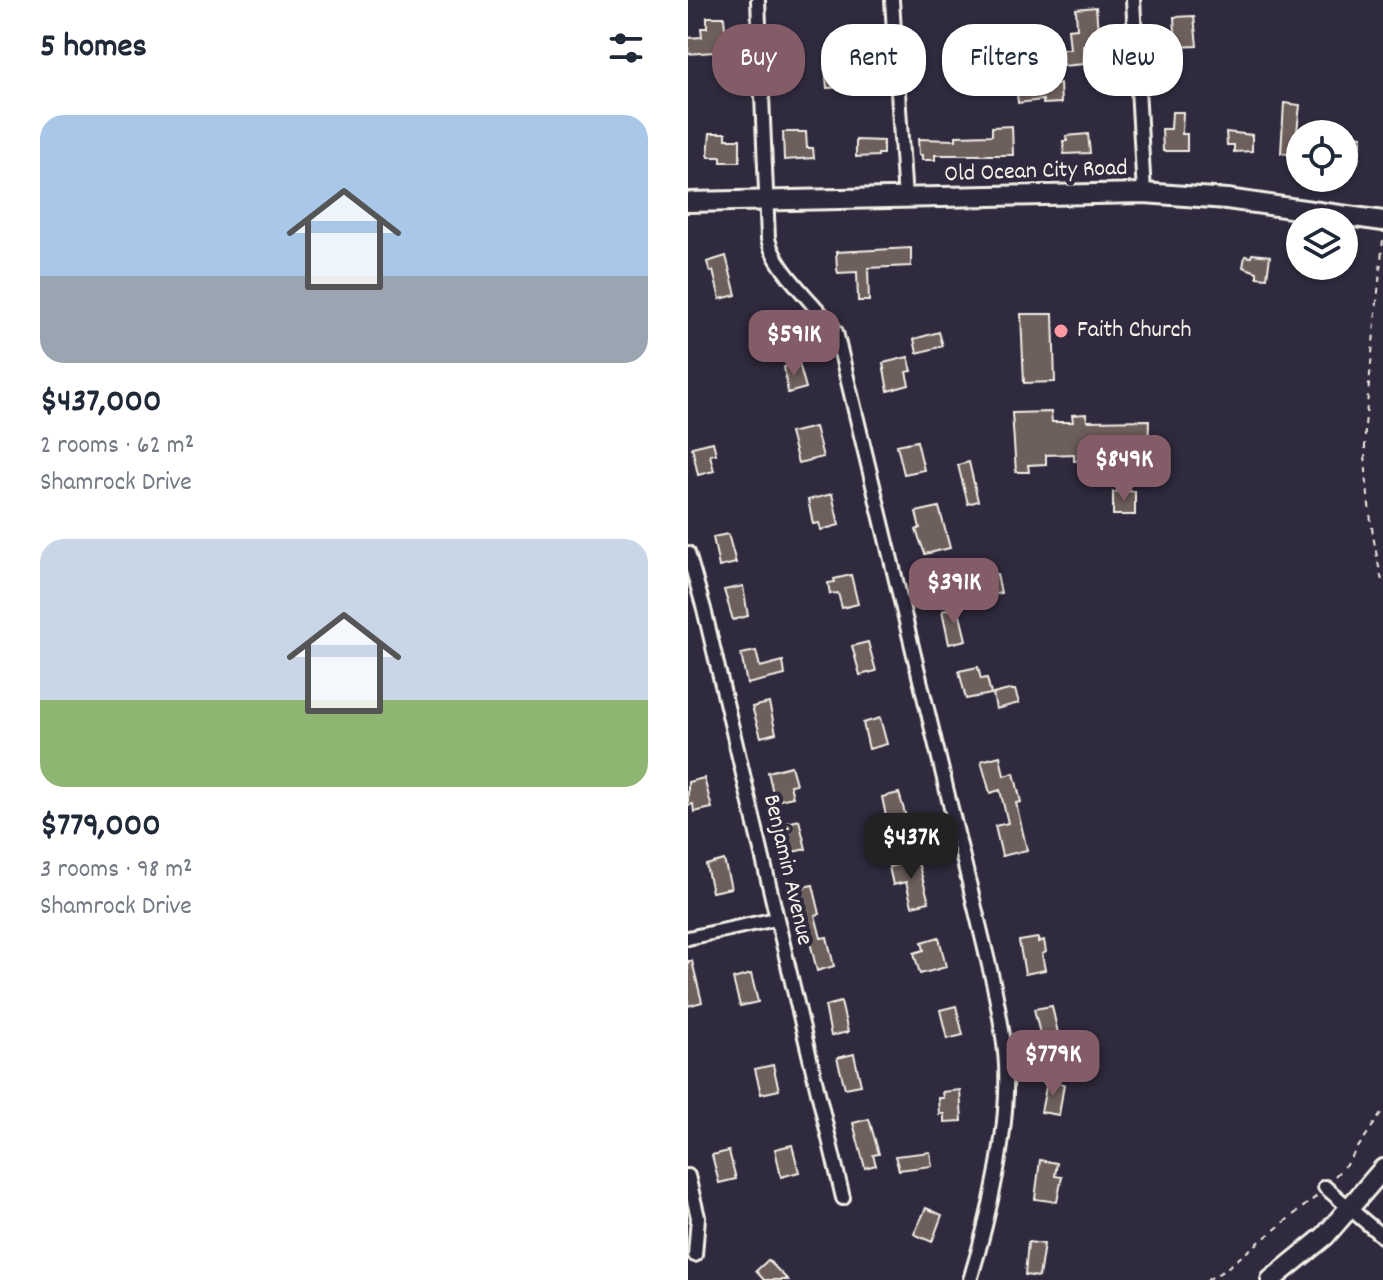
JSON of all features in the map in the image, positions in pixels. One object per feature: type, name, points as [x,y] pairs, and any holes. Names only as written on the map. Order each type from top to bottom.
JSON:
[{"type":"main road","name":"Old Ocean City Road","points":[[688,202],[1144,193],[1227,199],[1383,221]]},
{"type":"main road","points":[[1271,1280],[1302,1256],[1351,1208],[1383,1169]]},
{"type":"street","points":[[758,0],[765,200],[771,251],[780,267],[805,292],[836,332],[994,986],[1005,1051],[1005,1101],[990,1198],[970,1280]]},
{"type":"street","points":[[892,0],[905,200]]},
{"type":"street","points":[[1133,0],[1144,193]]},
{"type":"street","name":"Benjamin Avenue","points":[[688,553],[704,609],[843,1198]]},
{"type":"street","points":[[688,938],[776,919]]},
{"type":"street","points":[[688,1176],[698,1217],[695,1255]]},
{"type":"street","points":[[1325,1187],[1383,1237]]},
{"type":"path","points":[[1383,240],[1365,426],[1365,457],[1383,585]]},
{"type":"path","points":[[1207,1280],[1290,1219],[1325,1187],[1348,1162],[1383,1111]]},
{"type":"building","points":[[1096,7],[1097,24],[1083,24],[1083,64],[1067,66],[1067,49],[1070,49],[1068,29],[1077,28],[1076,9]]},
{"type":"building","points":[[1194,16],[1197,46],[1183,47],[1183,24],[1174,24],[1174,17]]},
{"type":"building","points":[[707,17],[724,17],[725,24],[712,24],[712,52],[688,54],[688,38],[702,37],[701,28],[707,28]]},
{"type":"building","points":[[1017,96],[1061,96],[1061,103],[1043,104],[1043,100],[1018,103]]},
{"type":"building","points":[[1284,103],[1300,105],[1299,120],[1286,120],[1286,154],[1281,153]]},
{"type":"building","points":[[1172,112],[1183,112],[1182,134],[1187,134],[1187,151],[1163,151],[1162,129],[1171,129]]},
{"type":"building","points":[[1012,126],[1013,155],[935,155],[935,160],[922,160],[922,155],[919,155],[918,139],[956,140],[956,136],[992,135],[992,127]]},
{"type":"building","points":[[783,132],[806,132],[807,148],[813,148],[814,158],[784,160]]},
{"type":"building","points":[[1226,132],[1252,135],[1252,151],[1234,152],[1234,145],[1227,145]]},
{"type":"building","points":[[710,133],[726,133],[726,139],[740,139],[740,162],[721,162],[721,157],[708,157]]},
{"type":"building","points":[[1088,134],[1090,153],[1064,154],[1063,141],[1067,141],[1066,136]]},
{"type":"building","points":[[1358,136],[1362,136],[1358,163]]},
{"type":"building","points":[[856,140],[883,141],[883,154],[856,157]]},
{"type":"building","points":[[911,248],[911,266],[868,268],[869,301],[858,301],[857,272],[838,273],[836,252]]},
{"type":"building","points":[[1252,254],[1270,256],[1267,278],[1257,277],[1257,272],[1243,267],[1245,256],[1251,257]]},
{"type":"building","points":[[726,256],[736,295],[720,299],[713,271],[710,272],[707,262]]},
{"type":"building","points":[[1021,314],[1053,314],[1055,382],[1024,383]]},
{"type":"building","points":[[939,332],[943,346],[917,353],[914,339]]},
{"type":"building","points":[[908,357],[912,371],[906,372],[909,385],[888,391],[883,363]]},
{"type":"building","points":[[799,363],[806,388],[788,393],[784,367]]},
{"type":"building","points":[[1051,412],[1052,422],[1073,422],[1072,415],[1086,414],[1087,421],[1149,420],[1148,461],[1111,462],[1111,453],[1088,454],[1088,460],[1074,461],[1074,454],[1046,455],[1046,464],[1028,465],[1029,472],[1016,472],[1012,413]]},
{"type":"building","points":[[815,427],[823,457],[798,463],[790,433]]},
{"type":"building","points":[[917,441],[924,470],[904,474],[897,445]]},
{"type":"building","points":[[713,442],[716,454],[710,455],[714,471],[698,475],[692,447]]},
{"type":"building","points":[[969,462],[978,501],[968,504],[958,465]]},
{"type":"building","points":[[1135,491],[1135,515],[1113,515],[1113,492]]},
{"type":"building","points":[[832,494],[839,525],[821,530],[819,523],[813,524],[808,500]]},
{"type":"building","points":[[939,507],[950,548],[925,554],[916,530],[920,528],[916,512]]},
{"type":"building","points":[[728,534],[736,563],[719,567],[713,537]]},
{"type":"building","points":[[997,574],[1001,593],[982,597],[978,578]]},
{"type":"building","points":[[851,575],[858,604],[842,608],[838,593],[830,594],[828,583]]},
{"type":"building","points":[[743,586],[748,616],[733,620],[724,590]]},
{"type":"building","points":[[958,607],[966,640],[949,644],[942,611]]},
{"type":"building","points":[[868,642],[876,671],[860,675],[852,646]]},
{"type":"building","points":[[756,651],[760,667],[783,661],[785,675],[747,684],[741,654]]},
{"type":"building","points":[[978,667],[981,679],[987,678],[991,694],[966,699],[959,671]]},
{"type":"building","points":[[1015,690],[1019,703],[996,709],[993,694]]},
{"type":"building","points":[[769,703],[776,733],[761,737],[752,707]]},
{"type":"building","points":[[880,718],[887,744],[869,749],[863,723]]},
{"type":"building","points":[[1000,756],[1004,776],[1014,773],[1021,802],[1016,803],[1027,850],[1002,856],[995,826],[1008,823],[1000,790],[990,793],[981,761]]},
{"type":"building","points":[[791,766],[796,784],[790,785],[793,797],[775,801],[768,772]]},
{"type":"building","points":[[704,778],[712,808],[694,812],[693,804],[688,805],[688,782]]},
{"type":"building","points":[[899,793],[906,817],[887,821],[882,797]]},
{"type":"building","points":[[799,820],[806,849],[788,853],[780,825]]},
{"type":"building","points":[[917,859],[929,902],[912,906],[906,882],[893,885],[889,867]]},
{"type":"building","points":[[724,860],[731,888],[712,892],[706,865]]},
{"type":"building","points":[[813,885],[820,914],[815,915],[821,938],[827,937],[834,966],[817,971],[797,888]]},
{"type":"building","points":[[939,937],[946,967],[920,974],[914,953],[924,950],[922,942]]},
{"type":"building","points":[[1038,938],[1038,942],[1044,940],[1046,952],[1042,954],[1045,970],[1025,974],[1019,941]]},
{"type":"building","points":[[688,961],[692,961],[702,1002],[688,1006]]},
{"type":"building","points":[[751,974],[758,1002],[740,1006],[733,979]]},
{"type":"building","points":[[841,1002],[848,1032],[831,1036],[825,1006]]},
{"type":"building","points":[[956,1006],[963,1035],[947,1039],[940,1010]]},
{"type":"building","points":[[1052,1006],[1059,1038],[1042,1042],[1034,1009]]},
{"type":"building","points":[[854,1054],[861,1085],[845,1088],[837,1058]]},
{"type":"building","points":[[773,1065],[779,1090],[761,1094],[755,1069]]},
{"type":"building","points":[[1047,1082],[1064,1084],[1059,1115],[1041,1112]]},
{"type":"building","points":[[960,1090],[962,1121],[944,1122],[944,1114],[939,1114],[938,1098],[943,1098],[942,1092]]},
{"type":"building","points":[[869,1119],[879,1154],[873,1155],[876,1165],[865,1168],[853,1123]]},
{"type":"building","points":[[792,1145],[799,1172],[781,1177],[775,1149]]},
{"type":"building","points":[[729,1151],[736,1179],[719,1183],[712,1155]]},
{"type":"building","points":[[930,1152],[932,1166],[899,1170],[895,1156]]},
{"type":"building","points":[[1040,1160],[1057,1163],[1055,1176],[1062,1177],[1057,1202],[1035,1199]]},
{"type":"building","points":[[926,1208],[942,1215],[932,1242],[914,1234]]},
{"type":"building","points":[[1028,1242],[1044,1244],[1039,1277],[1025,1275]]},
{"type":"building","points":[[768,1260],[788,1280],[764,1280],[756,1271]]},
{"type":"place","name":"Faith Church","points":[[1061,331]]}]
